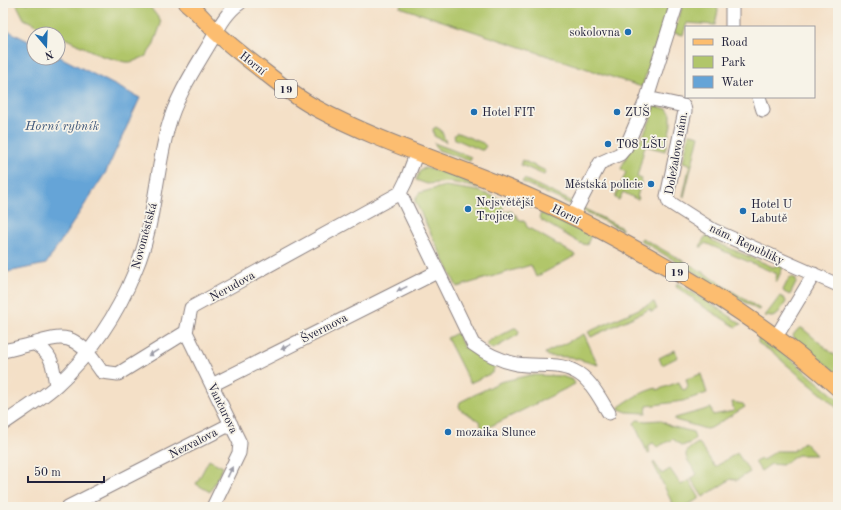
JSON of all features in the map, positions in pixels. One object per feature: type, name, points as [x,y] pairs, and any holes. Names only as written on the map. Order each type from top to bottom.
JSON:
[{"type":"main road","name":"19","points":[[187,3],[216,32]]},
{"type":"main road","name":"Horní","points":[[216,32],[243,56],[291,92],[314,107],[364,131],[531,197],[658,260],[692,280],[776,337],[838,388]]},
{"type":"street","name":"Novoměstská","points":[[3,424],[40,399],[56,385],[88,352],[117,309],[136,270],[146,242],[168,126],[182,92],[216,32],[230,11],[240,3]]},
{"type":"street","points":[[572,217],[600,163],[620,154],[626,147],[648,98],[677,3]]},
{"type":"street","points":[[732,3],[732,26]]},
{"type":"street","name":"Doležalovo nám.","points":[[648,98],[684,106],[685,111],[667,199],[682,210]]},
{"type":"street","points":[[759,98],[763,110]]},
{"type":"street","points":[[417,152],[400,193],[473,344],[488,354],[516,364],[561,366],[575,371],[587,381],[609,413]]},
{"type":"street","name":"Nerudova","points":[[186,332],[191,308],[400,193]]},
{"type":"street","name":"nám. Republiky","points":[[682,210],[714,230],[838,285]]},
{"type":"street","name":"Švermova","points":[[212,385],[437,272]]},
{"type":"street","points":[[776,337],[814,274]]},
{"type":"street","points":[[3,351],[35,344],[50,338],[68,339],[76,342],[88,352],[102,372],[118,374],[186,332]]},
{"type":"street","name":"Vančurova","points":[[186,332],[240,442],[239,453],[213,507]]},
{"type":"street","points":[[35,344],[48,354],[51,359],[56,385]]},
{"type":"street","name":"Nezvalova","points":[[68,507],[231,424]]},
{"type":"green space","points":[[16,3],[147,3],[160,20],[161,24],[153,46],[146,56],[132,62],[125,62],[102,56],[66,39],[66,26],[38,26],[24,19]]},
{"type":"green space","points":[[401,3],[670,3],[654,50],[656,51],[651,70],[647,71],[642,87],[400,7]]},
{"type":"green space","points":[[683,3],[709,3],[716,5],[718,10],[715,25],[687,23],[683,35],[674,33],[675,25],[677,25]]},
{"type":"green space","points":[[652,105],[667,109],[671,114],[671,125],[665,151],[645,146],[637,177],[642,179],[637,197],[639,198],[638,200],[623,192],[619,200],[615,198],[626,172],[621,169],[634,138],[641,140],[653,114],[647,111]]},
{"type":"green space","points":[[436,127],[441,130],[446,142],[434,136],[433,129]]},
{"type":"green space","points":[[456,133],[483,143],[486,146],[483,150],[481,150],[455,139],[454,136]]},
{"type":"green space","points":[[689,134],[699,136],[684,197],[690,164],[683,162]]},
{"type":"green space","points":[[434,143],[471,157],[470,161],[438,150]]},
{"type":"green space","points":[[522,160],[546,171],[544,175],[521,165]]},
{"type":"green space","points":[[424,168],[438,170],[479,186],[478,188],[450,182],[427,184],[416,180],[420,171]]},
{"type":"green space","points":[[524,179],[573,202],[570,204],[522,182]]},
{"type":"green space","points":[[445,186],[478,191],[503,200],[503,212],[512,211],[517,218],[525,222],[527,227],[575,256],[536,277],[531,265],[457,287],[415,201],[419,193]]},
{"type":"green space","points":[[581,207],[622,228],[622,230],[580,209]]},
{"type":"green space","points":[[541,213],[591,235],[587,245],[580,243],[541,220],[539,218]]},
{"type":"green space","points":[[712,234],[711,239],[713,241],[773,267],[781,264],[783,267],[777,281],[775,281],[777,274],[705,243],[702,247],[700,247],[704,238]]},
{"type":"green space","points":[[642,238],[701,271],[760,309],[758,310],[640,240]]},
{"type":"green space","points":[[792,277],[796,279],[796,283],[790,295],[783,290],[789,278]]},
{"type":"green space","points":[[677,283],[741,324],[736,327],[694,301],[694,299],[676,287]]},
{"type":"green space","points":[[780,296],[785,299],[786,302],[777,315],[772,317],[765,316]]},
{"type":"green space","points":[[654,302],[657,309],[651,312],[650,309],[591,337],[588,332]]},
{"type":"green space","points":[[514,328],[519,331],[518,335],[493,349],[487,346],[487,342]]},
{"type":"green space","points":[[799,328],[802,328],[838,358],[838,374],[794,338],[793,335]]},
{"type":"green space","points":[[457,333],[464,348],[470,345],[480,358],[493,362],[495,366],[492,373],[470,383],[447,338]]},
{"type":"green space","points":[[584,334],[598,365],[570,357],[547,356],[545,353]]},
{"type":"green space","points":[[759,337],[791,359],[834,396],[838,400],[838,409],[778,356],[758,343]]},
{"type":"green space","points":[[675,350],[678,357],[662,365],[659,358]]},
{"type":"green space","points":[[701,374],[707,393],[683,401],[647,406],[646,413],[627,412],[619,409],[619,407],[632,398],[656,388],[657,390],[679,382],[682,389],[685,390],[688,386],[686,379]]},
{"type":"green space","points":[[530,375],[561,376],[573,380],[575,384],[483,430],[479,421],[461,410],[459,406],[460,402],[500,382]]},
{"type":"green space","points":[[732,402],[743,404],[745,407],[711,428],[706,429],[675,420],[675,418],[711,408],[713,415],[734,411]]},
{"type":"green space","points":[[637,420],[660,420],[670,426],[693,432],[695,438],[692,442],[682,446],[673,439],[657,447],[653,443],[647,446],[650,453],[648,454],[634,423]]},
{"type":"green space","points":[[804,442],[816,455],[798,455],[782,465],[771,464],[761,471],[755,462],[761,459],[763,460],[776,451],[793,451]]},
{"type":"green space","points":[[698,443],[715,467],[737,453],[750,472],[737,480],[731,479],[703,497],[691,479],[697,474],[686,457],[688,450]]},
{"type":"green space","points":[[209,460],[223,467],[210,492],[196,484]]},
{"type":"green space","points":[[654,462],[662,474],[670,469],[681,485],[689,480],[699,499],[683,507],[674,507],[653,463]]},
{"type":"water","name":"Horní rybník","points":[[3,28],[26,40],[26,66],[66,66],[66,60],[140,98],[106,172],[46,264],[3,273]]},
{"type":"place","name":"sokolovna","points":[[628,32]]},
{"type":"place","name":"Hotel FIT","points":[[474,112]]},
{"type":"place","name":"ZUŠ","points":[[617,112]]},
{"type":"place","name":"T08 LŠU","points":[[608,144]]},
{"type":"place","name":"Městská policie","points":[[651,184]]},
{"type":"place","name":"Nejsvětější Trojice","points":[[468,209]]},
{"type":"place","name":"Hotel U Labutě","points":[[743,211]]},
{"type":"place","name":"mozaika Slunce","points":[[448,432]]}]
